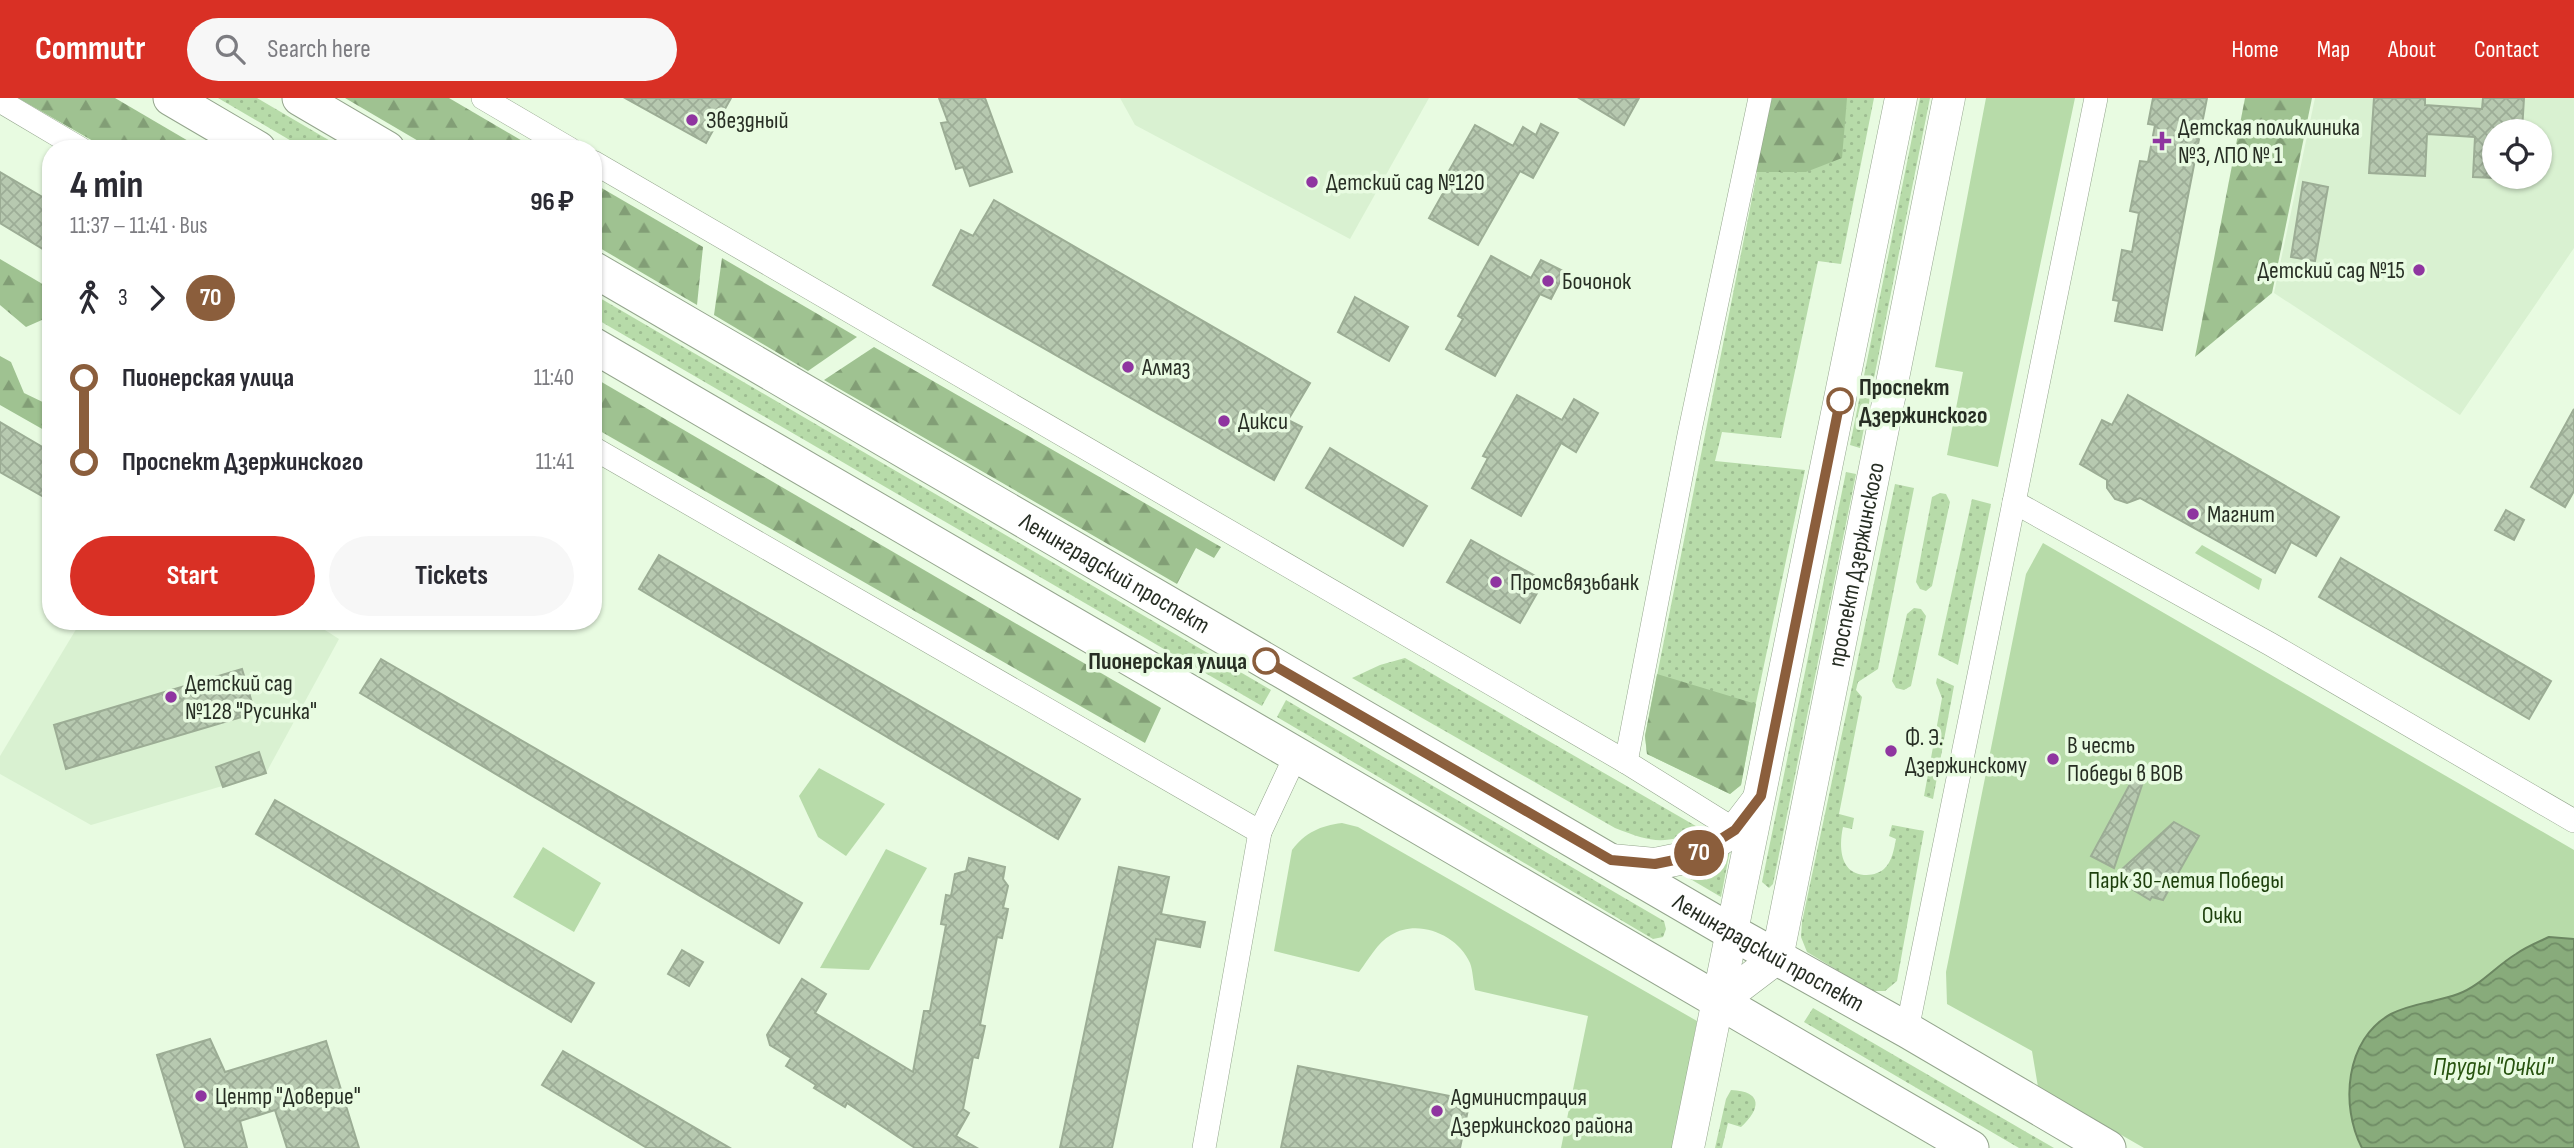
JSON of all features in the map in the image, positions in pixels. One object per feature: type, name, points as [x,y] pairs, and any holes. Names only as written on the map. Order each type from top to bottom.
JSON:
[{"type":"main road","points":[[171,98],[243,140]]},
{"type":"main road","points":[[300,98],[372,140]]},
{"type":"main road","name":"проспект Дзержинского","points":[[1688,1148],[1901,98]]},
{"type":"main road","name":"проспект Дзержинского","points":[[1777,958],[1950,98]]},
{"type":"main road","name":"Ленинградский проспект","points":[[602,274],[1733,933],[1907,1030],[2108,1148]]},
{"type":"main road","points":[[602,350],[1971,1148]]},
{"type":"main road","points":[[1611,860],[1655,864],[1694,856],[1735,830],[1761,796]]},
{"type":"main road","points":[[1719,1002],[1777,958]]},
{"type":"street","points":[[483,98],[555,140]]},
{"type":"street","points":[[1626,762],[1689,435],[1760,98]]},
{"type":"street","points":[[1907,1030],[2096,98]]},
{"type":"street","points":[[0,101],[66,140]]},
{"type":"street","points":[[602,167],[1626,762],[1735,830]]},
{"type":"street","points":[[602,452],[1260,832]]},
{"type":"street","points":[[2014,502],[2270,644],[2574,821]]},
{"type":"street","points":[[1204,1148],[1260,832],[1296,755]]},
{"type":"shaded area","name":"Детский сад №120","points":[[1120,98],[1429,98],[1350,239],[1135,125]]},
{"type":"shaded area","name":"Детский сад №15","points":[[2315,98],[2574,98],[2574,248],[2460,415],[2274,293]]},
{"type":"shaded area","name":"Детский сад №128 \"Русинка\"","points":[[76,630],[325,630],[339,639],[266,773],[91,825],[0,774],[0,756]]},
{"type":"green space","points":[[18,98],[115,98],[187,140],[91,140]]},
{"type":"green space","points":[[218,98],[257,98],[329,140],[290,140]]},
{"type":"green space","points":[[345,98],[449,98],[521,140],[417,140]]},
{"type":"green space","points":[[1772,98],[1874,98],[1841,264],[1818,261],[1781,438],[1722,432],[1715,461],[1805,470],[1741,785],[1730,794],[1647,754],[1645,736]]},
{"type":"green space","points":[[1772,98],[1847,98],[1842,158],[1806,172],[1755,172]]},
{"type":"green space","points":[[1920,98],[1930,98],[1860,448],[1850,445]]},
{"type":"green space","points":[[1986,98],[2075,98],[1998,467],[1947,455],[1963,372],[1935,367]]},
{"type":"green space","points":[[2245,98],[2312,98],[2272,293],[2195,357]]},
{"type":"green space","points":[[602,188],[703,247],[697,305],[602,249]]},
{"type":"green space","points":[[722,258],[857,337],[808,371],[714,315]]},
{"type":"green space","points":[[0,259],[42,284],[42,320],[26,327],[0,305]]},
{"type":"green space","points":[[602,299],[1271,690],[1262,706],[602,322]]},
{"type":"green space","points":[[874,347],[1221,547],[1214,558],[1196,548],[1177,584],[824,380]]},
{"type":"green space","points":[[0,356],[11,362],[24,393],[42,402],[42,429],[0,405]]},
{"type":"green space","points":[[602,382],[1161,708],[1145,743],[602,432]]},
{"type":"green space","points":[[1846,472],[1856,474],[1773,884],[1769,888],[1762,882]]},
{"type":"green space","points":[[1895,484],[1914,488],[1878,669],[1858,682],[1856,690],[1862,697],[1839,814],[1854,818],[1852,829],[1843,827],[1841,850],[1845,864],[1856,873],[1864,875],[1882,871],[1892,855],[1896,839],[1889,836],[1892,825],[1924,831],[1897,981],[1885,991],[1872,991],[1807,952],[1801,937]]},
{"type":"green space","points":[[1940,493],[1946,494],[1950,502],[1932,586],[1926,591],[1920,589],[1916,582],[1932,497]]},
{"type":"green space","points":[[1972,499],[1991,504],[1958,665],[1938,655]]},
{"type":"green space","name":"Парк 30-летия Победы","points":[[2043,543],[2574,850],[2574,1148],[2144,1148],[2038,1087],[2032,1051],[1947,1004],[1946,972],[2026,574]]},
{"type":"green space","points":[[2202,545],[2262,579],[2259,590],[2195,553]]},
{"type":"green space","points":[[1914,608],[1921,609],[1926,616],[1911,686],[1904,690],[1896,688],[1892,681],[1907,614]]},
{"type":"green space","points":[[1405,658],[1701,829],[1677,838],[1658,840],[1615,828],[1352,678],[1380,665]]},
{"type":"green space","points":[[1657,674],[1756,704],[1741,785],[1730,794],[1647,754],[1645,736]]},
{"type":"green space","points":[[1937,678],[1954,686],[1933,799],[1924,796],[1942,698],[1936,683]]},
{"type":"green space","points":[[1286,700],[1664,921],[1666,929],[1663,937],[1653,939],[1277,717]]},
{"type":"green space","points":[[819,768],[885,804],[846,856],[818,837],[799,796]]},
{"type":"green space","points":[[1342,823],[1358,827],[1697,1021],[1673,1148],[1561,1148],[1588,1016],[1475,990],[1470,963],[1464,953],[1447,937],[1425,929],[1402,930],[1382,942],[1359,972],[1274,951],[1292,850],[1314,831]]},
{"type":"green space","points":[[543,847],[601,883],[574,932],[513,897]]},
{"type":"green space","points":[[886,849],[927,868],[869,970],[820,968]]},
{"type":"green space","points":[[1730,850],[1721,897],[1675,870]]},
{"type":"green space","points":[[1813,1008],[2054,1148],[2019,1148],[1804,1022]]},
{"type":"green space","points":[[1731,1090],[1754,1097],[1755,1108],[1741,1127],[1728,1123],[1722,1148],[1715,1148],[1726,1099]]},
{"type":"water","name":"Пруды \"Очки\"","points":[[2549,937],[2574,939],[2574,1148],[2362,1148],[2351,1113],[2351,1075],[2364,1040],[2376,1025],[2399,1010],[2450,997],[2466,990],[2520,951]]},
{"type":"building","name":"Звездный","points":[[625,98],[731,98],[706,143]]},
{"type":"building","points":[[939,98],[985,98],[1012,172],[970,186],[963,167],[956,169],[941,123],[948,122]]},
{"type":"building","points":[[1579,98],[1639,98],[1624,125]]},
{"type":"building","points":[[2153,98],[2207,98],[2162,330],[2115,321],[2119,301],[2113,300],[2122,250],[2132,252],[2139,213],[2130,211],[2140,161],[2148,162],[2155,125],[2148,124]]},
{"type":"building","points":[[2374,98],[2425,98],[2425,105],[2482,109],[2483,98],[2524,98],[2523,119],[2482,119],[2482,177],[2473,177],[2475,137],[2427,134],[2425,176],[2369,173]]},
{"type":"building","points":[[1541,124],[1558,133],[1533,178],[1520,171],[1478,245],[1429,218],[1446,188],[1441,185],[1475,125],[1513,146],[1523,127],[1536,135]]},
{"type":"building","points":[[0,172],[42,197],[42,249],[0,223]]},
{"type":"building","points":[[2303,182],[2328,187],[2315,261],[2291,257]]},
{"type":"building","points":[[994,200],[1310,383],[1288,420],[1302,427],[1274,480],[933,285],[961,230],[973,236]]},
{"type":"building","points":[[1491,256],[1531,278],[1541,260],[1565,272],[1551,299],[1540,294],[1495,376],[1446,349],[1463,319],[1458,316]]},
{"type":"building","points":[[1355,297],[1408,327],[1389,361],[1338,332]]},
{"type":"building","points":[[1517,395],[1562,420],[1574,399],[1598,413],[1576,452],[1561,443],[1521,516],[1472,488],[1488,458],[1483,456]]},
{"type":"building","points":[[2128,395],[2339,517],[2316,556],[2291,542],[2275,573],[2140,498],[2127,503],[2115,499],[2107,488],[2107,480],[2080,464],[2102,420],[2112,425]]},
{"type":"building","points":[[2574,409],[2574,491],[2565,507],[2531,487]]},
{"type":"building","points":[[0,422],[42,447],[42,496],[0,472]]},
{"type":"building","points":[[1330,448],[1427,506],[1403,546],[1306,488]]},
{"type":"building","points":[[2506,510],[2524,520],[2514,540],[2495,530]]},
{"type":"building","name":"Промсвязьбанк","points":[[1471,540],[1544,581],[1520,623],[1447,582]]},
{"type":"building","points":[[659,555],[1080,799],[1058,839],[639,589]]},
{"type":"building","points":[[2341,558],[2551,681],[2529,719],[2319,597]]},
{"type":"building","points":[[381,659],[802,903],[779,943],[360,693]]},
{"type":"building","points":[[242,669],[255,713],[66,769],[54,725]]},
{"type":"building","points":[[259,752],[266,773],[223,787],[216,767]]},
{"type":"building","points":[[2135,775],[2144,779],[2114,868],[2091,856]]},
{"type":"building","points":[[275,800],[594,983],[571,1022],[256,834]]},
{"type":"building","points":[[2174,822],[2199,836],[2163,900],[2152,897],[2150,900],[2127,886],[2131,877],[2120,871]]},
{"type":"building","points":[[969,858],[1005,867],[1003,879],[1008,886],[1003,908],[1008,909],[1002,938],[997,937],[980,1025],[985,1026],[978,1058],[973,1057],[963,1109],[969,1113],[956,1136],[977,1148],[915,1148],[847,1103],[845,1107],[814,1088],[816,1085],[786,1066],[791,1058],[770,1045],[767,1035],[802,979],[826,994],[815,1013],[913,1072],[924,1011],[930,1011],[946,925],[941,924],[946,895],[951,896],[955,874],[966,871]]},
{"type":"building","points":[[1119,867],[1169,877],[1161,914],[1205,922],[1200,947],[1156,939],[1112,1148],[1060,1148]]},
{"type":"building","points":[[682,950],[703,962],[689,986],[668,974]]},
{"type":"building","points":[[210,1039],[225,1072],[326,1041],[359,1148],[287,1148],[275,1110],[240,1121],[247,1148],[185,1148],[157,1055]]},
{"type":"building","points":[[563,1051],[730,1148],[647,1148],[542,1085]]},
{"type":"building","points":[[1298,1066],[1470,1100],[1460,1148],[1281,1148]]},
{"type":"bus line","name":"70","points":[[1266,661],[1611,860],[1655,864],[1694,856],[1735,830],[1761,796],[1840,401]]},
{"type":"place","name":"Звездный","points":[[692,120]]},
{"type":"place","name":"Детская поликлиника №3, ЛПО № 1","points":[[2162,141]]},
{"type":"place","name":"Детский сад №120","points":[[1312,182]]},
{"type":"place","name":"Детский сад №15","points":[[2419,270]]},
{"type":"place","name":"Бочонок","points":[[1548,281]]},
{"type":"place","name":"Алмаз","points":[[1128,367]]},
{"type":"place","name":"Проспект Дзержинского","points":[[1840,401]]},
{"type":"place","name":"Дикси","points":[[1224,421]]},
{"type":"place","name":"Магнит","points":[[2193,514]]},
{"type":"place","name":"Промсвязьбанк","points":[[1496,582]]},
{"type":"place","name":"Пионерская улица","points":[[1266,661]]},
{"type":"place","name":"Детский сад №128 \"Русинка\"","points":[[171,697]]},
{"type":"place","name":"Ф. Э. Дзержинскому","points":[[1891,751]]},
{"type":"place","name":"В честь Победы в ВОВ","points":[[2053,759]]},
{"type":"place","name":"Центр \"Доверие\"","points":[[201,1096]]},
{"type":"place","name":"Администрация Дзержинского района","points":[[1437,1111]]},
{"type":"park label","name":"Очки","points":[[2222,915]]}]
